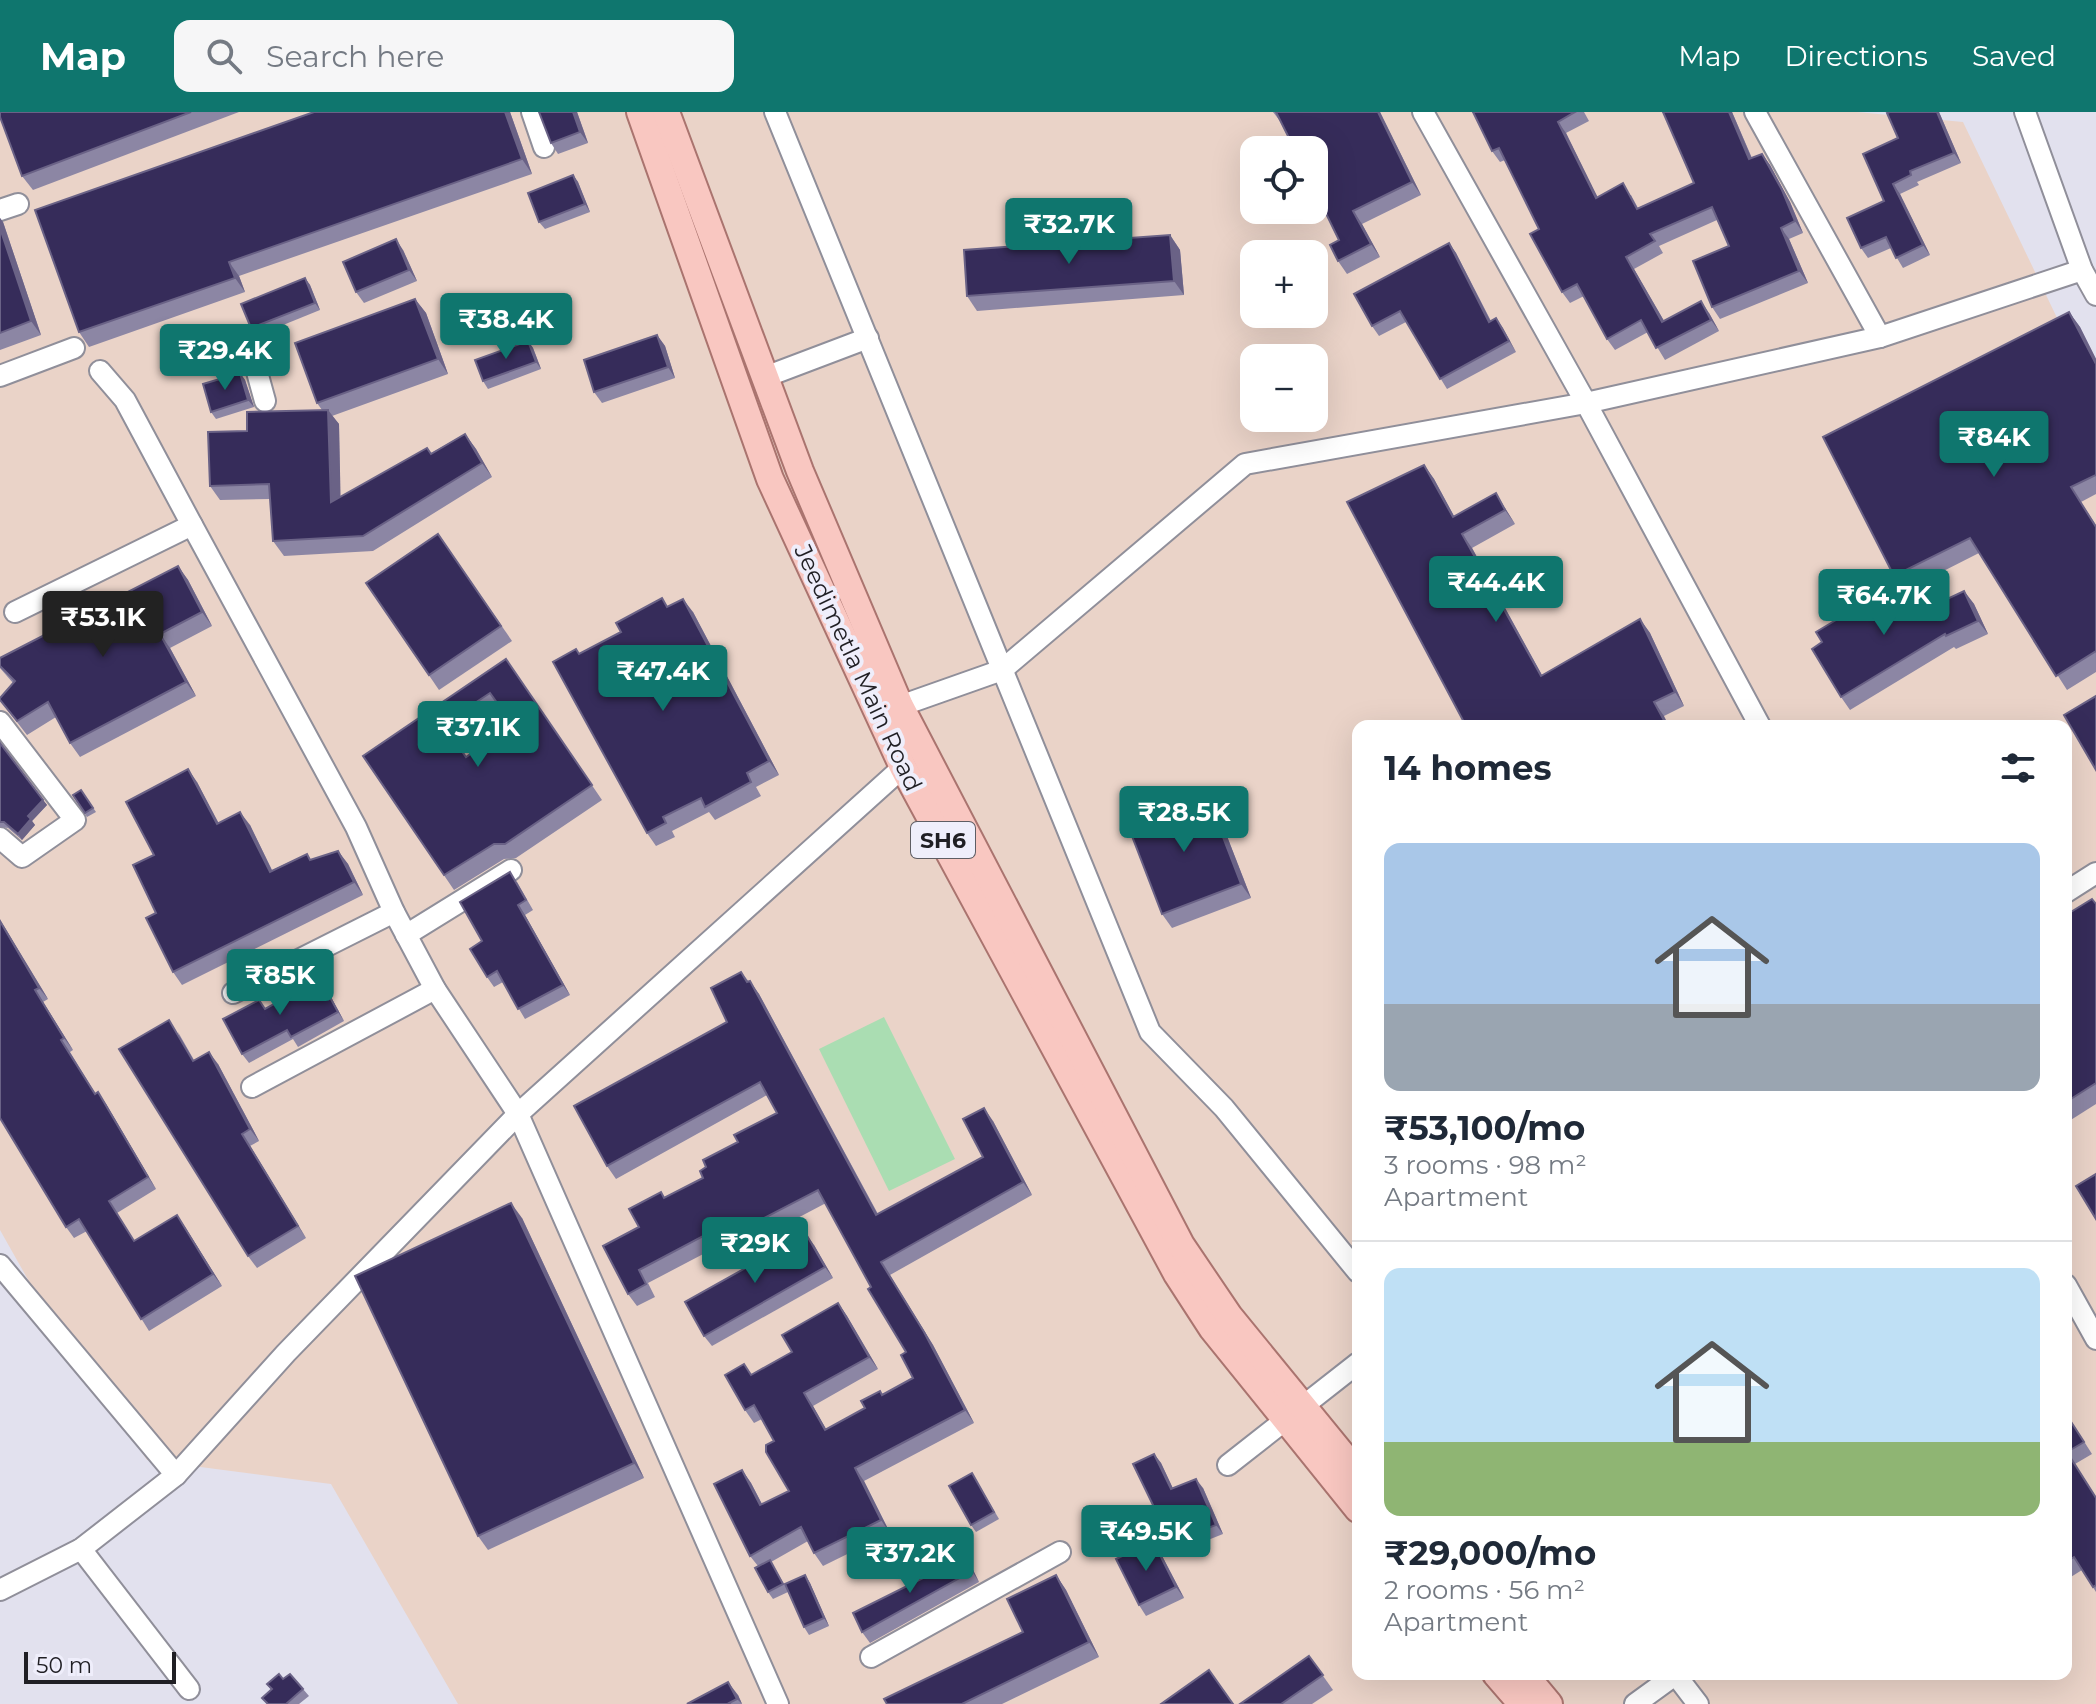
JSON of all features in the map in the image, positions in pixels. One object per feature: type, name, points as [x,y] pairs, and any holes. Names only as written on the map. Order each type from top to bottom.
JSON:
[{"type":"main road","name":"Jeedimetla Main Road","points":[[640,112],[770,479],[903,767],[1177,1274],[1212,1328],[1293,1414],[1352,1468]]},
{"type":"main road","name":"Jeedimetla Main Road","points":[[666,112],[800,471],[900,706],[1181,1245],[1352,1500]]},
{"type":"main road","points":[[1501,1680],[1522,1704]]},
{"type":"main road","points":[[1529,1680],[1549,1704]]},
{"type":"street","points":[[532,112],[544,147]]},
{"type":"street","points":[[775,112],[1150,1032],[1224,1108],[1352,1265]]},
{"type":"street","points":[[1423,112],[1586,403],[1757,720]]},
{"type":"street","points":[[1755,112],[1880,337]]},
{"type":"street","points":[[2025,112],[2082,270],[2096,295]]},
{"type":"street","points":[[900,706],[1002,670],[1245,464],[1586,403],[1880,337],[2082,270]]},
{"type":"street","points":[[765,377],[868,338]]},
{"type":"street","points":[[0,376],[74,348]]},
{"type":"street","points":[[251,350],[265,401]]},
{"type":"street","points":[[100,371],[125,400],[356,827],[394,912],[435,989],[518,1114],[778,1704]]},
{"type":"street","points":[[15,612],[192,525]]},
{"type":"street","points":[[0,722],[75,820],[22,857],[0,838]]},
{"type":"street","points":[[2,1586],[81,1549],[176,1475],[286,1353],[518,1114],[903,767]]},
{"type":"street","points":[[406,935],[511,870]]},
{"type":"street","points":[[2072,888],[2096,873]]},
{"type":"street","points":[[233,993],[394,912]]},
{"type":"street","points":[[252,1087],[435,989]]},
{"type":"street","points":[[0,1265],[176,1475]]},
{"type":"street","points":[[2072,1296],[2096,1339]]},
{"type":"street","points":[[1228,1465],[1352,1368]]},
{"type":"street","points":[[81,1549],[189,1689]]},
{"type":"street","points":[[871,1657],[1060,1552]]},
{"type":"street","points":[[1635,1704],[1667,1680]]},
{"type":"street","points":[[1680,1680],[1698,1704]]},
{"type":"shaded area","points":[[0,112],[1857,112],[1963,122],[2096,399],[2096,1704],[458,1704],[331,1484],[147,1460],[48,1315],[0,1230]]},
{"type":"green space","points":[[884,1017],[955,1159],[889,1191],[819,1049]]},
{"type":"building","points":[[0,112],[191,112],[22,176]]},
{"type":"building","points":[[314,112],[505,112],[522,159],[229,262],[235,278],[79,332],[35,210]]},
{"type":"building","points":[[539,112],[573,112],[580,132],[551,143]]},
{"type":"building","points":[[1276,112],[1378,112],[1412,182],[1353,211],[1371,244],[1338,261],[1330,245],[1339,240],[1328,218],[1328,136],[1288,136]]},
{"type":"building","points":[[1473,112],[1575,112],[1558,122],[1596,198],[1623,183],[1637,209],[1694,183],[1663,112],[1729,112],[1749,159],[1762,154],[1782,190],[1795,221],[1781,228],[1799,271],[1712,307],[1693,261],[1729,246],[1712,207],[1650,234],[1655,241],[1626,257],[1662,322],[1701,301],[1711,320],[1656,348],[1641,320],[1607,339],[1577,284],[1562,292],[1530,234],[1539,229],[1499,148],[1492,151]]},
{"type":"building","points":[[1937,112],[1954,153],[1910,171],[1911,175],[1893,184],[1923,245],[1896,258],[1886,237],[1861,248],[1847,218],[1884,201],[1863,154],[1898,138],[1887,113]]},
{"type":"building","points":[[573,175],[585,204],[539,222],[528,193]]},
{"type":"building","points":[[0,228],[31,321],[0,333]]},
{"type":"building","points":[[1170,235],[1174,281],[967,296],[964,250]]},
{"type":"building","points":[[396,239],[409,270],[356,292],[343,262]]},
{"type":"building","points":[[1449,243],[1489,322],[1496,318],[1509,341],[1440,379],[1400,311],[1372,326],[1354,294]]},
{"type":"building","points":[[305,278],[315,303],[251,328],[241,304]]},
{"type":"building","points":[[415,299],[438,359],[317,403],[295,343]]},
{"type":"building","points":[[2069,312],[2096,364],[2096,475],[2071,487],[2096,527],[2096,651],[2056,676],[1970,538],[1894,576],[1823,437]]},
{"type":"building","points":[[657,335],[668,367],[594,392],[584,360]]},
{"type":"building","points":[[528,341],[536,362],[483,381],[475,360]]},
{"type":"building","points":[[240,373],[248,400],[211,412],[203,384]]},
{"type":"building","points":[[328,410],[331,502],[427,448],[431,454],[465,434],[482,463],[363,536],[273,541],[269,484],[210,486],[208,432],[247,431],[247,412]]},
{"type":"building","points":[[1424,465],[1453,517],[1496,493],[1505,510],[1462,534],[1541,676],[1640,619],[1675,692],[1654,702],[1664,720],[1463,720],[1347,502]]},
{"type":"building","points":[[438,534],[501,626],[429,675],[366,583]]},
{"type":"building","points":[[178,566],[202,612],[160,634],[186,682],[70,743],[48,702],[17,721],[0,700],[15,681],[0,666],[0,658]]},
{"type":"building","points":[[1891,587],[1909,617],[1964,591],[1978,621],[1945,634],[1841,697],[1812,649],[1822,642],[1816,632]]},
{"type":"building","points":[[662,598],[667,607],[683,599],[769,761],[747,773],[751,782],[705,807],[701,798],[663,817],[666,823],[647,833],[553,662],[576,649],[579,654],[621,632],[616,623]]},
{"type":"building","points":[[506,659],[592,785],[505,844],[494,844],[444,875],[363,756]],"holes":[[[490,693],[513,725],[466,757],[443,724]]]},
{"type":"building","points":[[2096,696],[2096,770],[2072,729],[2072,720],[2067,720],[2064,715]]},
{"type":"building","points":[[0,743],[43,800],[28,816],[31,819],[18,834],[0,822]]},
{"type":"building","points":[[188,769],[217,824],[240,812],[270,872],[307,854],[310,860],[338,851],[354,882],[173,972],[146,918],[156,913],[133,865],[154,855],[126,802]]},
{"type":"building","points":[[81,790],[93,808],[85,813],[73,795]]},
{"type":"building","points":[[1206,793],[1241,884],[1162,914],[1127,823]]},
{"type":"building","points":[[510,872],[526,900],[518,905],[563,985],[518,1009],[497,971],[487,977],[470,949],[482,941],[460,902]]},
{"type":"building","points":[[2092,899],[2096,904],[2096,1083],[2072,1098],[2072,911]]},
{"type":"building","points":[[0,921],[39,988],[35,990],[64,1038],[61,1040],[95,1094],[98,1092],[148,1177],[109,1201],[134,1241],[177,1215],[213,1274],[141,1319],[79,1219],[66,1227],[0,1118]]},
{"type":"building","points":[[741,972],[747,982],[750,981],[876,1215],[983,1157],[963,1119],[984,1108],[1023,1182],[881,1262],[924,1332],[965,1410],[855,1468],[881,1520],[814,1553],[801,1527],[750,1556],[714,1484],[742,1470],[760,1505],[789,1491],[766,1452],[766,1445],[774,1441],[754,1405],[745,1410],[725,1375],[744,1364],[751,1375],[792,1352],[782,1335],[838,1303],[869,1357],[804,1393],[825,1430],[865,1408],[861,1401],[880,1391],[882,1395],[913,1378],[901,1355],[906,1352],[868,1289],[871,1287],[818,1190],[726,1238],[720,1227],[639,1270],[646,1284],[628,1294],[603,1246],[639,1227],[629,1209],[661,1192],[664,1198],[703,1178],[700,1171],[706,1167],[703,1160],[738,1142],[734,1135],[777,1113],[760,1082],[607,1166],[574,1106],[727,1022],[711,988]]},
{"type":"building","points":[[320,979],[338,1012],[291,1037],[287,1030],[242,1054],[223,1019],[259,1000],[265,1009]]},
{"type":"building","points":[[169,1020],[193,1061],[209,1052],[250,1129],[242,1134],[298,1226],[248,1256],[119,1049]]},
{"type":"building","points":[[2096,1174],[2096,1219],[2076,1186]]},
{"type":"building","points":[[511,1203],[634,1463],[478,1536],[355,1276]]},
{"type":"building","points":[[806,1234],[825,1267],[704,1336],[685,1302]]},
{"type":"building","points":[[2072,1423],[2084,1442],[2072,1449]]},
{"type":"building","points":[[1154,1454],[1171,1489],[1196,1479],[1216,1525],[1171,1542],[1133,1464]]},
{"type":"building","points":[[2072,1460],[2096,1498],[2096,1585],[2093,1587],[2074,1557]]},
{"type":"building","points":[[972,1473],[994,1512],[971,1525],[949,1486]]},
{"type":"building","points":[[1153,1541],[1176,1587],[1139,1605],[1116,1559]]},
{"type":"building","points":[[965,1557],[972,1571],[862,1632],[853,1613]]},
{"type":"building","points":[[770,1560],[783,1584],[768,1592],[755,1568]]},
{"type":"building","points":[[805,1575],[824,1618],[804,1627],[785,1584]]},
{"type":"building","points":[[1056,1575],[1089,1642],[962,1704],[887,1704],[884,1699],[1023,1632],[1007,1599]]},
{"type":"building","points":[[1309,1656],[1323,1675],[1281,1704],[1240,1704]]},
{"type":"building","points":[[1209,1670],[1233,1704],[1161,1704]]},
{"type":"building","points":[[279,1674],[283,1679],[290,1674],[303,1689],[286,1704],[268,1704],[262,1698],[272,1689],[267,1684]]},
{"type":"building","points":[[728,1682],[737,1699],[730,1704],[687,1704]]}]
